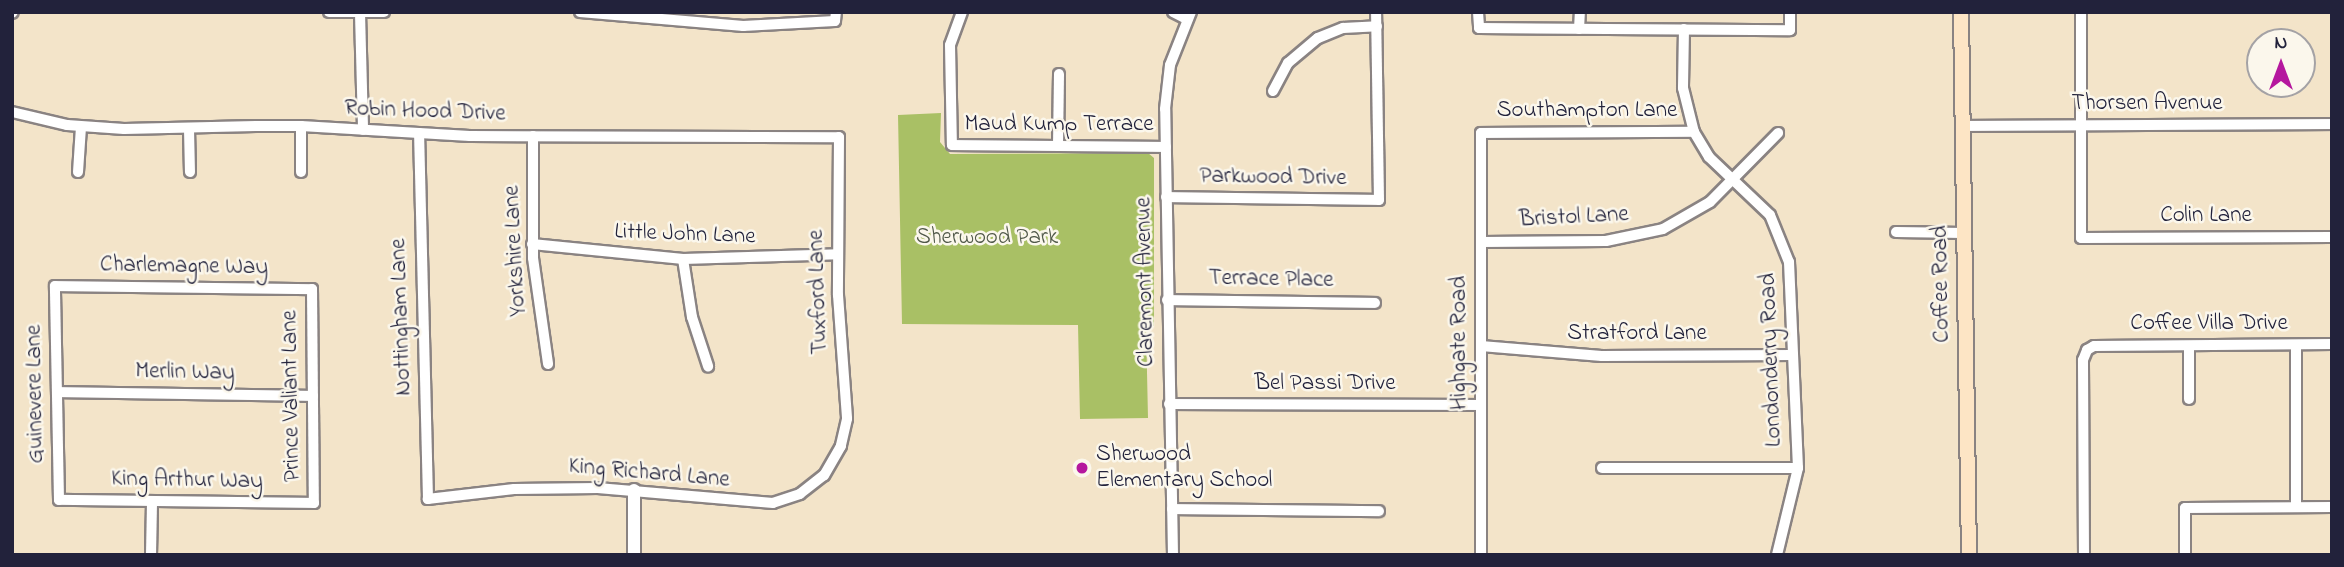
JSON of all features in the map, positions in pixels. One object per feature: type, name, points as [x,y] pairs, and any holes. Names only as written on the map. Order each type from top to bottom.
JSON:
[{"type":"main road","name":"Coffee Road","points":[[1961,12],[1969,555]]},
{"type":"street","points":[[329,12],[384,12]]},
{"type":"street","points":[[580,12],[692,25],[836,17]]},
{"type":"street","name":"Maud Kump Terrace","points":[[962,12],[950,45],[952,145],[1166,147]]},
{"type":"street","points":[[1173,12],[1189,16]]},
{"type":"street","points":[[1273,91],[1289,63],[1318,38],[1343,28],[1377,26],[1376,12]]},
{"type":"street","points":[[1478,12],[1479,28],[1790,30],[1790,12]]},
{"type":"street","points":[[1579,29],[1580,12]]},
{"type":"street","points":[[2081,12],[2081,125]]},
{"type":"street","points":[[360,13],[363,130]]},
{"type":"street","name":"Claremont Avenue","points":[[1173,555],[1167,300],[1167,87],[1189,16]]},
{"type":"street","name":"Parkwood Drive","points":[[1166,197],[1379,200],[1377,26]]},
{"type":"street","name":"Londonderry Road","points":[[1684,29],[1683,88],[1694,132],[1709,157],[1770,215],[1786,247],[1798,468],[1777,555]]},
{"type":"street","points":[[1058,146],[1059,74]]},
{"type":"street","name":"Robin Hood Drive","points":[[12,111],[81,127],[189,129],[300,126],[533,136],[839,137]]},
{"type":"street","name":"Thorsen Avenue","points":[[1962,126],[2332,124]]},
{"type":"street","name":"Colin Lane","points":[[2081,125],[2081,238],[2332,237]]},
{"type":"street","points":[[300,126],[301,172]]},
{"type":"street","points":[[78,172],[81,127]]},
{"type":"street","points":[[189,129],[190,172]]},
{"type":"street","name":"Southampton Lane","points":[[1481,132],[1694,132]]},
{"type":"street","name":"Highgate Road","points":[[1481,132],[1481,555]]},
{"type":"street","name":"Nottingham Lane","points":[[419,133],[428,499]]},
{"type":"street","name":"Bristol Lane","points":[[1482,242],[1606,241],[1641,236],[1697,212],[1734,180],[1779,133]]},
{"type":"street","name":"Yorkshire Lane","points":[[533,136],[532,244],[548,364]]},
{"type":"street","name":"Tuxford Lane","points":[[839,137],[838,254],[847,405],[841,446]]},
{"type":"street","points":[[1896,232],[1964,233]]},
{"type":"street","name":"Little John Lane","points":[[532,244],[683,259],[838,254]]},
{"type":"street","points":[[683,259],[692,317],[708,366]]},
{"type":"street","name":"Charlemagne Way","points":[[55,286],[312,289]]},
{"type":"street","name":"Guinevere Lane","points":[[55,286],[59,500]]},
{"type":"street","name":"Prince Valiant Lane","points":[[312,289],[314,503]]},
{"type":"street","name":"Terrace Place","points":[[1167,300],[1375,303]]},
{"type":"street","name":"Coffee Villa Drive","points":[[2084,555],[2083,360],[2087,350],[2094,346],[2332,344]]},
{"type":"street","points":[[2296,345],[2296,507]]},
{"type":"street","name":"Stratford Lane","points":[[1481,346],[1602,356],[1793,355]]},
{"type":"street","points":[[2189,346],[2189,400]]},
{"type":"street","name":"Merlin Way","points":[[57,392],[313,396]]},
{"type":"street","name":"Bel Passi Drive","points":[[1169,404],[1480,405]]},
{"type":"street","name":"King Richard Lane","points":[[428,499],[528,489],[634,490],[773,503],[800,494],[818,481],[841,446]]},
{"type":"street","points":[[1602,468],[1798,468]]},
{"type":"street","points":[[634,490],[634,555]]},
{"type":"street","name":"King Arthur Way","points":[[59,500],[314,503]]},
{"type":"street","points":[[151,555],[152,503]]},
{"type":"street","points":[[2185,555],[2185,508],[2332,507]]},
{"type":"street","points":[[1172,509],[1379,511]]},
{"type":"green space","name":"Sherwood Park","points":[[941,113],[940,142],[950,154],[1148,153],[1154,158],[1154,326],[1146,326],[1148,418],[1080,419],[1078,325],[902,324],[898,115]]},
{"type":"place","name":"Sherwood Elementary School","points":[[1082,468]]}]
